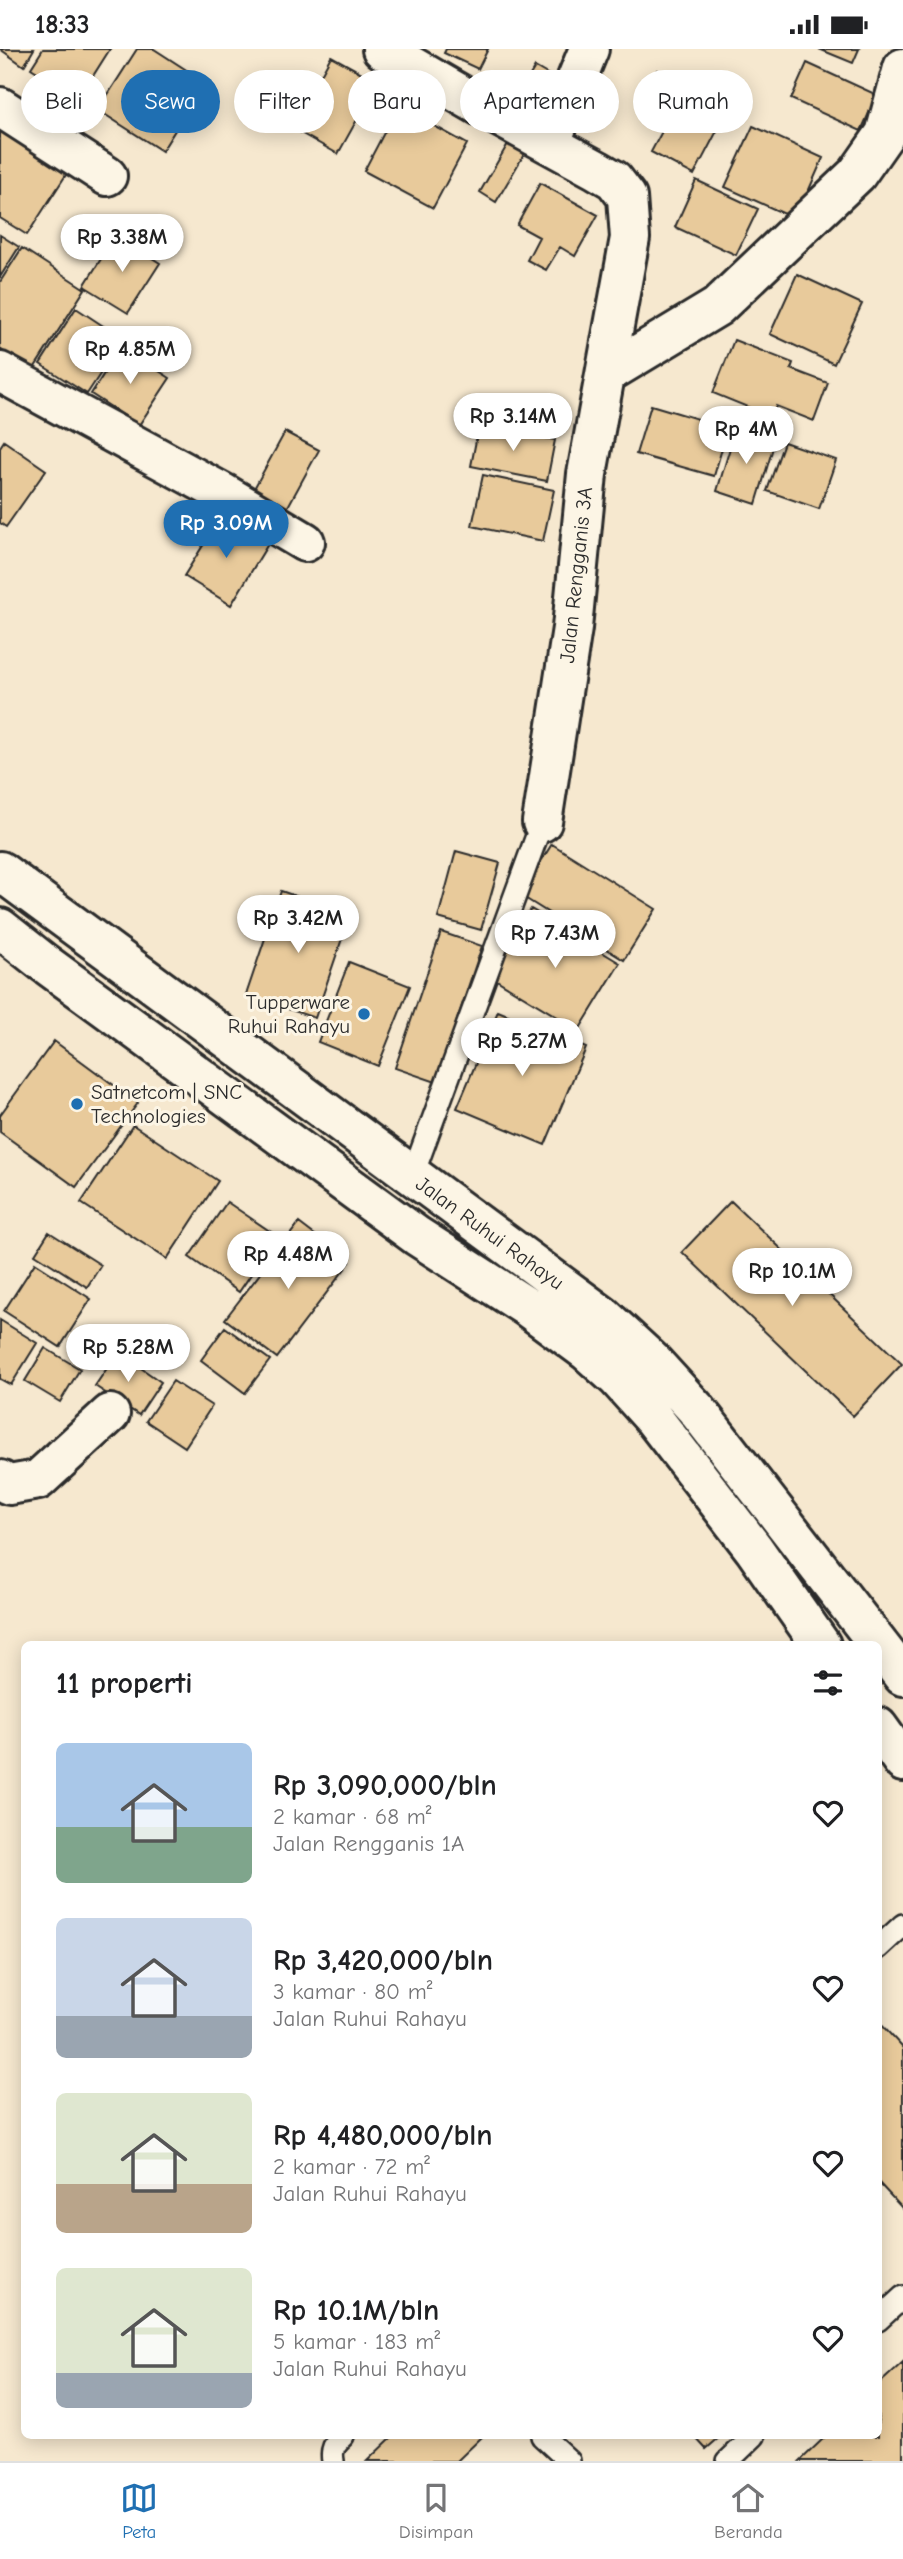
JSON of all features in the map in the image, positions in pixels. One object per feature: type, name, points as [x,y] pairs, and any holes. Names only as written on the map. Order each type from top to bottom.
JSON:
[{"type":"main road","name":"Jalan Rengganis 3A","points":[[382,49],[614,180],[627,197],[630,238],[587,474],[572,628],[542,822]]},
{"type":"main road","points":[[550,144],[589,49]]},
{"type":"main road","points":[[606,374],[717,307],[857,174],[885,134],[903,68]]},
{"type":"main road","points":[[0,107],[107,176]]},
{"type":"main road","points":[[0,372],[223,493],[305,542]]},
{"type":"main road","name":"Jalan Ruhui Rahayu","points":[[0,871],[412,1177],[603,1315],[653,1362],[696,1409],[876,1641]]},
{"type":"main road","name":"Jalan Ruhui Rahayu","points":[[0,928],[417,1236],[527,1307],[588,1352],[617,1378],[653,1418],[754,1549],[818,1641]]},
{"type":"main road","points":[[0,1480],[9,1485],[38,1481],[110,1414]]},
{"type":"main road","name":"Jalan Ruhui Rahayu","points":[[882,1649],[903,1676]]},
{"type":"main road","points":[[882,1733],[903,1762]]},
{"type":"lane","points":[[412,1177],[542,822]]},
{"type":"lane","points":[[882,1945],[901,1929]]},
{"type":"lane","points":[[882,2316],[903,2297]]},
{"type":"lane","points":[[333,2461],[332,2450],[340,2439]]},
{"type":"lane","points":[[545,2439],[569,2461]]},
{"type":"lane","points":[[728,2461],[751,2439]]},
{"type":"building","points":[[0,49],[34,49],[24,66]]},
{"type":"building","points":[[43,49],[110,49],[97,70],[31,68]]},
{"type":"building","points":[[137,49],[154,49],[186,70],[124,70]]},
{"type":"building","points":[[446,49],[488,49],[478,69],[444,53]]},
{"type":"building","points":[[819,49],[859,49],[853,63]]},
{"type":"building","points":[[331,56],[356,70],[348,70],[350,133],[338,154],[301,133],[334,133],[334,70],[323,70]]},
{"type":"building","points":[[807,63],[877,95],[861,131],[791,99]]},
{"type":"building","points":[[121,74],[121,125],[107,116],[107,96]]},
{"type":"building","points":[[0,118],[73,164],[27,235],[0,218]]},
{"type":"building","points":[[753,126],[823,158],[796,219],[725,187],[750,133],[753,133]]},
{"type":"building","points":[[446,132],[467,144],[433,208],[364,171],[384,133]]},
{"type":"building","points":[[134,133],[173,133],[162,151]]},
{"type":"building","points":[[661,133],[716,133],[694,175],[651,152]]},
{"type":"building","points":[[509,142],[526,151],[496,202],[480,192]]},
{"type":"building","points":[[696,180],[758,209],[736,255],[675,227]]},
{"type":"building","points":[[540,183],[598,215],[575,256],[560,247],[546,270],[527,260],[539,237],[517,225]]},
{"type":"building","points":[[0,235],[19,247],[0,277]]},
{"type":"building","points":[[116,235],[160,263],[128,313],[84,286]]},
{"type":"building","points":[[22,248],[85,289],[33,370],[0,349],[0,282]]},
{"type":"building","points":[[797,274],[862,304],[834,364],[770,334]]},
{"type":"building","points":[[76,308],[123,339],[87,394],[40,364]]},
{"type":"building","points":[[734,340],[793,363],[791,369],[828,383],[814,421],[776,406],[772,417],[713,393]]},
{"type":"building","points":[[121,347],[170,378],[139,425],[91,394]]},
{"type":"building","points":[[651,405],[728,428],[714,476],[636,454]]},
{"type":"building","points":[[479,425],[555,440],[547,481],[471,466]]},
{"type":"building","points":[[736,428],[775,441],[756,504],[717,491]]},
{"type":"building","points":[[285,432],[319,450],[285,512],[251,494]]},
{"type":"building","points":[[4,441],[46,470],[6,527],[0,523],[0,447]]},
{"type":"building","points":[[784,442],[836,460],[819,509],[767,491]]},
{"type":"building","points":[[483,475],[554,490],[543,541],[472,526]]},
{"type":"building","points":[[222,515],[268,544],[231,605],[184,576]]},
{"type":"building","points":[[552,844],[656,909],[624,960],[520,895]]},
{"type":"building","points":[[456,851],[500,863],[481,930],[438,918]]},
{"type":"building","points":[[281,891],[350,915],[315,1018],[246,995]]},
{"type":"building","points":[[531,909],[620,963],[579,1030],[490,976]]},
{"type":"building","points":[[441,932],[482,946],[436,1082],[395,1068]]},
{"type":"building","name":"Tupperware Ruhui Rahayu","points":[[349,962],[410,986],[378,1066],[318,1042]]},
{"type":"building","points":[[498,1011],[586,1048],[545,1145],[457,1108]]},
{"type":"building","points":[[54,1041],[138,1103],[76,1187],[0,1132],[0,1115]]},
{"type":"building","points":[[133,1125],[218,1181],[167,1259],[81,1203]]},
{"type":"building","points":[[731,1201],[902,1364],[853,1416],[682,1252]]},
{"type":"building","points":[[227,1202],[277,1236],[239,1292],[189,1257]]},
{"type":"building","points":[[299,1223],[350,1262],[277,1358],[225,1319]]},
{"type":"building","points":[[49,1232],[101,1265],[87,1287],[35,1254]]},
{"type":"building","points":[[35,1263],[91,1299],[60,1347],[4,1311]]},
{"type":"building","points":[[0,1320],[37,1343],[11,1385],[0,1379]]},
{"type":"building","points":[[225,1327],[270,1360],[245,1393],[201,1360]]},
{"type":"building","points":[[45,1348],[80,1369],[60,1402],[25,1381]]},
{"type":"building","points":[[118,1352],[161,1382],[139,1415],[95,1386]]},
{"type":"building","points":[[173,1381],[212,1406],[185,1447],[146,1421]]},
{"type":"building","points":[[882,2025],[903,2048],[903,2209],[882,2186]]},
{"type":"building","points":[[903,2362],[903,2461],[800,2461],[823,2439],[882,2439],[882,2381]]},
{"type":"building","points":[[390,2439],[480,2439],[457,2461],[367,2461]]},
{"type":"building","points":[[697,2439],[718,2439],[706,2449]]},
{"type":"place","name":"Tupperware Ruhui Rahayu","points":[[364,1014]]},
{"type":"place","name":"Satnetcom | SNC Technologies","points":[[77,1104]]}]
